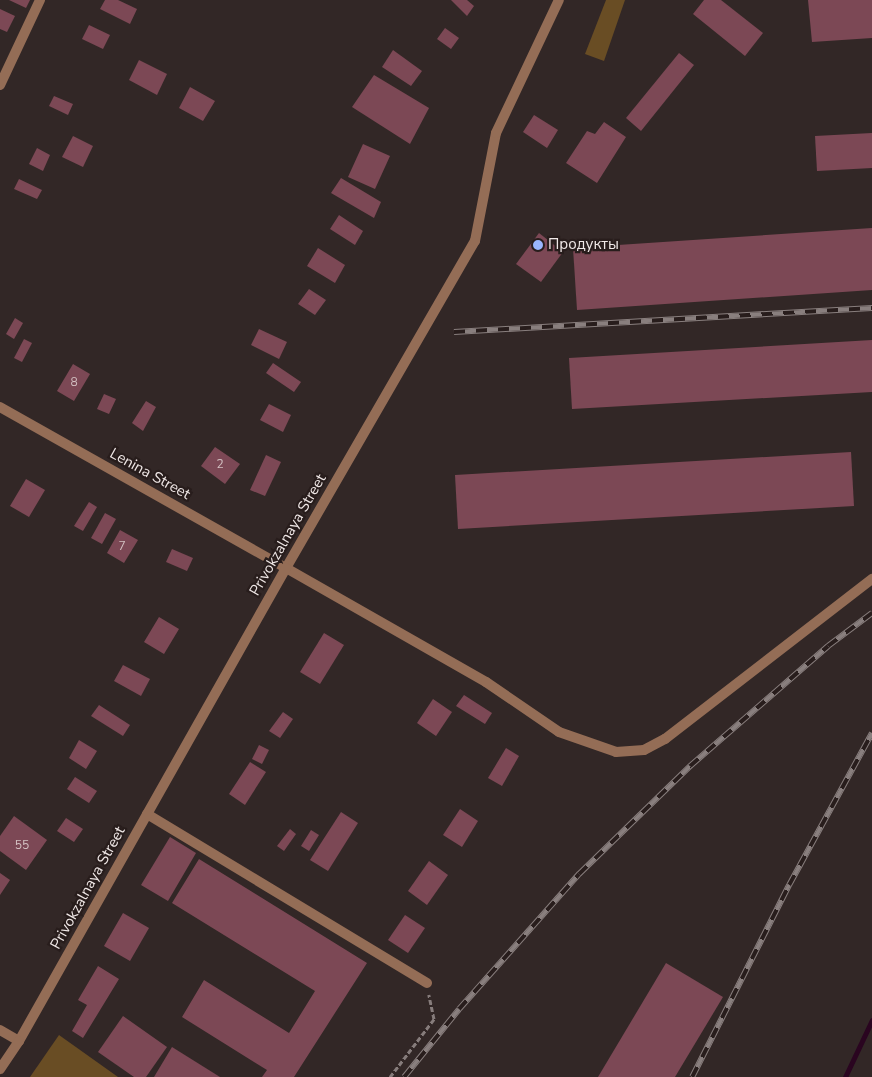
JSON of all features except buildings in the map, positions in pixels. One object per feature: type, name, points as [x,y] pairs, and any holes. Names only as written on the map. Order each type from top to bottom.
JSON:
[{"type":"street","points":[[0,85],[40,0]]},
{"type":"street","name":"Privokzalnaya Street","points":[[0,1069],[19,1042],[286,568],[475,242],[496,133],[559,0]]},
{"type":"street","name":"Lenina Street","points":[[0,407],[486,682],[559,732],[616,752],[644,750],[665,739],[872,579]]},
{"type":"street","points":[[147,814],[427,982]]},
{"type":"street","points":[[0,1030],[19,1042]]},
{"type":"path","points":[[390,1077],[434,1019],[427,982]]},
{"type":"shaded area","points":[[606,0],[625,0],[604,61],[585,54]]},
{"type":"shaded area","points":[[59,1035],[118,1077],[30,1077]]},
{"type":"waterway","points":[[845,1077],[872,1020]]},
{"type":"railway","points":[[454,332],[872,308]]},
{"type":"railway","points":[[404,1077],[459,1009],[579,874],[690,766],[828,646],[872,613]]},
{"type":"railway","points":[[692,1077],[789,885],[872,733]]},
{"type":"place","name":"Продукты","points":[[538,245]]}]
